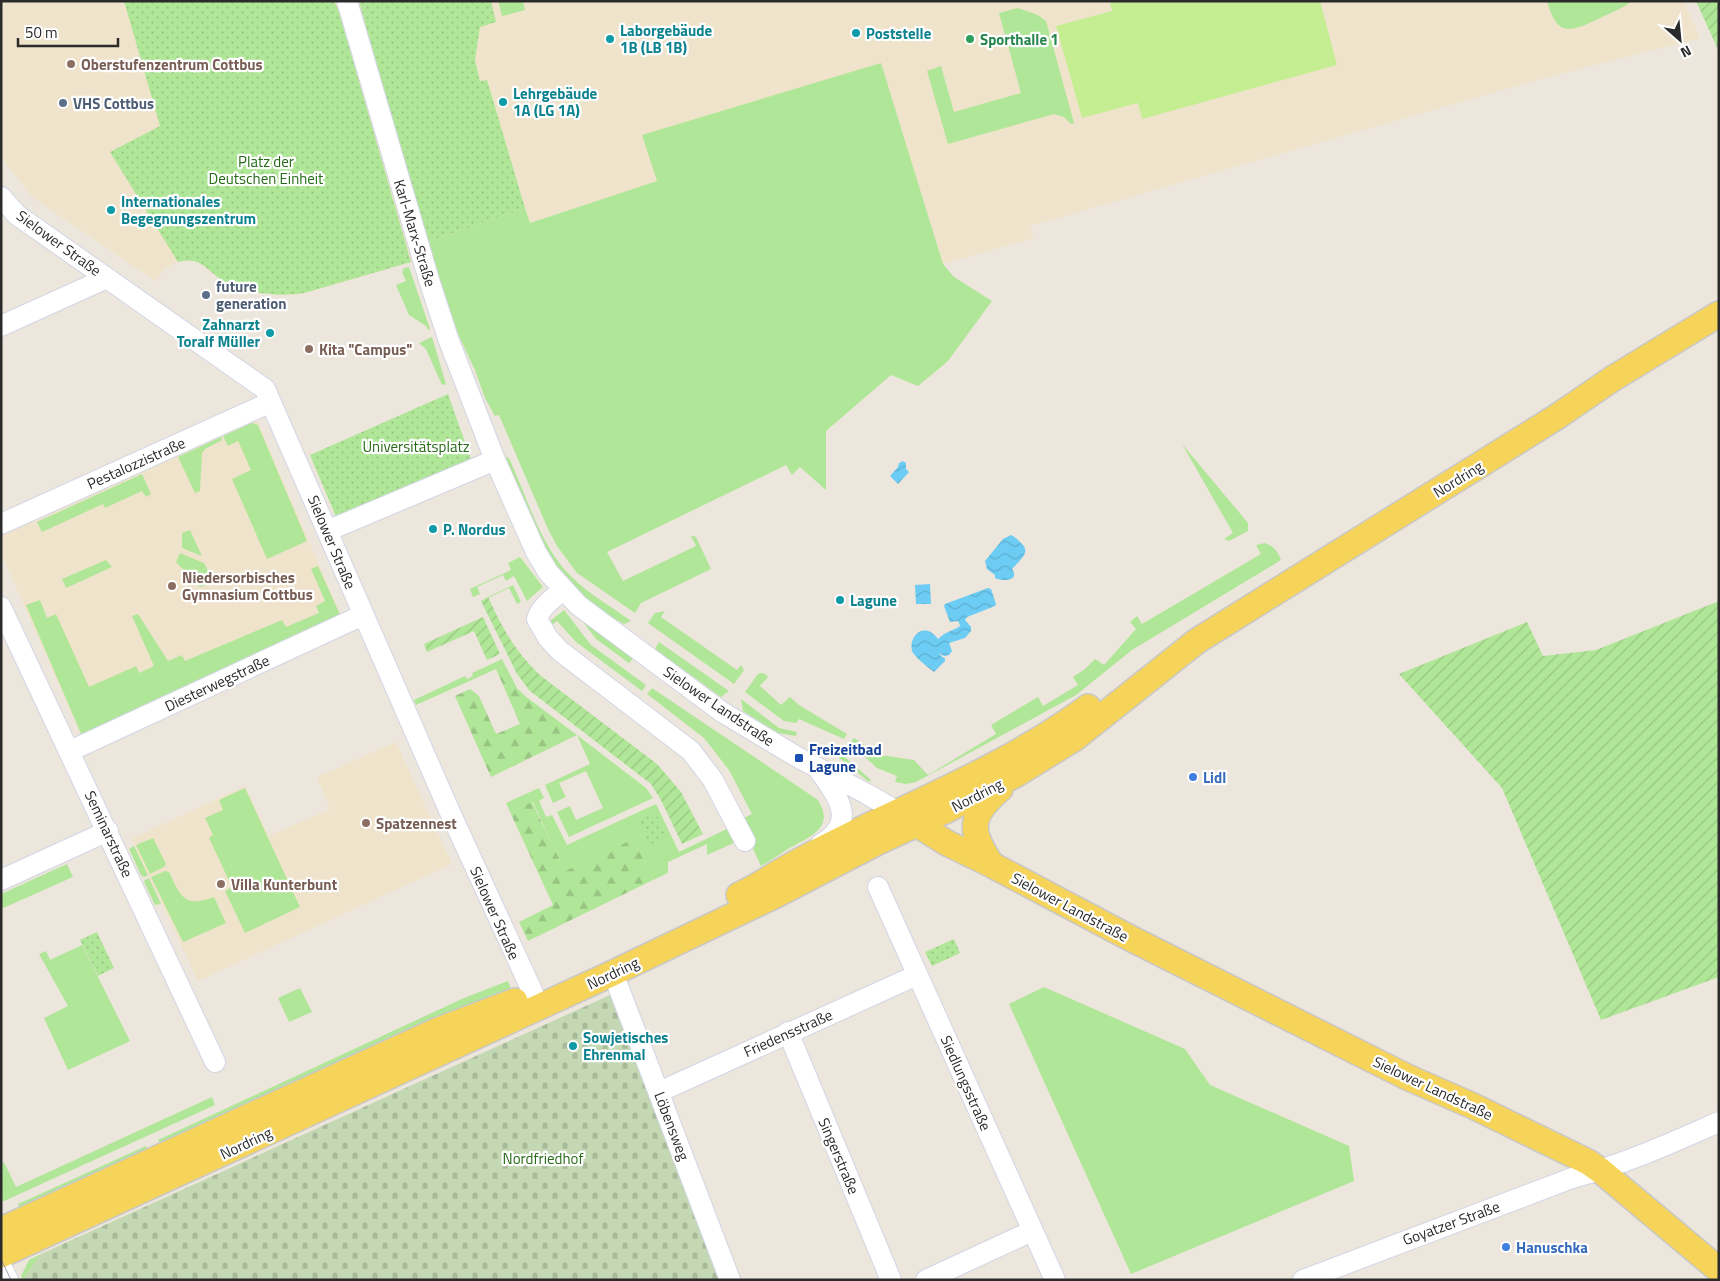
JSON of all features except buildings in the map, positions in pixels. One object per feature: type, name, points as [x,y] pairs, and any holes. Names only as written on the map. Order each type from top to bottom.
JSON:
[{"type":"main road","name":"Nordring","points":[[1,1230],[436,1031],[500,1008],[533,993],[754,888],[778,873],[907,818],[947,810],[1015,775],[1075,738],[1196,640],[1719,314]]},
{"type":"main road","name":"Nordring","points":[[1,1255],[613,973],[776,895],[907,818],[935,796],[1004,760],[1066,724],[1128,678],[1163,655],[1196,640]]},
{"type":"main road","points":[[992,865],[978,843],[974,824],[978,812],[1015,775]]},
{"type":"main road","name":"Sielower Landstraße","points":[[907,818],[947,843],[1130,938],[1406,1076],[1474,1106],[1601,1170],[1719,1270]]},
{"type":"street","name":"Karl-Marx-Straße","points":[[347,1],[429,280],[449,341],[495,460]]},
{"type":"street","name":"Sielower Straße","points":[[1,197],[17,215],[265,389],[363,615],[503,930],[533,993]]},
{"type":"street","points":[[1,326],[107,278]]},
{"type":"street","name":"Pestalozzistraße","points":[[1,524],[271,402]]},
{"type":"street","points":[[327,531],[495,460]]},
{"type":"street","name":"Sielower Landstraße","points":[[495,460],[536,552],[548,572],[578,605],[722,712],[907,818]]},
{"type":"street","points":[[563,590],[538,614],[537,619],[548,638],[560,650],[691,751],[713,780],[744,842]]},
{"type":"street","name":"Seminarstraße","points":[[1,607],[216,1062]]},
{"type":"street","name":"Diesterwegstraße","points":[[70,751],[363,615]]},
{"type":"street","points":[[778,873],[797,858],[826,841],[834,834],[842,821],[838,800],[817,768]]},
{"type":"street","points":[[1,880],[108,831]]},
{"type":"street","name":"Siedlungsstraße","points":[[878,887],[1055,1280]]},
{"type":"street","name":"Löbensweg","points":[[613,973],[730,1280]]},
{"type":"street","name":"Friedensstraße","points":[[659,1092],[917,975]]},
{"type":"street","name":"Singerstraße","points":[[788,1032],[891,1280]]},
{"type":"street","name":"Goyatzer Straße","points":[[1302,1280],[1572,1178],[1601,1170],[1662,1147],[1719,1122]]},
{"type":"street","points":[[926,1280],[1032,1231]]},
{"type":"street","points":[[1,1266],[8,1280]]},
{"type":"shaded area","points":[[1,1],[1684,1],[1700,38],[1537,80],[1030,226],[1034,238],[943,264],[881,63],[643,136],[658,181],[529,223],[524,208],[427,242],[411,262],[306,293],[277,295],[237,287],[225,282],[196,261],[186,260],[178,262],[165,269],[155,281],[32,197],[1,157]]},
{"type":"shaded area","name":"Niedersorbisches Gymnasium Cottbus","points":[[257,420],[343,620],[82,738],[1,553],[1,536]]},
{"type":"shaded area","points":[[396,742],[452,864],[198,981],[131,839],[245,786],[269,836],[330,809],[317,777]]},
{"type":"green space","name":"Platz der Deutschen Einheit","points":[[124,1],[334,1],[339,12],[411,262],[304,293],[284,295],[244,289],[226,282],[199,263],[186,260],[178,262],[110,152],[160,126]]},
{"type":"green space","points":[[359,1],[491,1],[496,22],[480,27],[475,60],[480,81],[487,80],[525,208],[427,242]]},
{"type":"green space","points":[[498,1],[523,1],[525,10],[502,16]]},
{"type":"green space","points":[[1110,1],[1320,1],[1337,65],[1142,119],[1138,103],[1082,118],[1056,26],[1112,11]]},
{"type":"green space","points":[[1547,1],[1632,1],[1590,23],[1573,29],[1566,29],[1555,21]]},
{"type":"green space","points":[[1696,1],[1719,1],[1719,52]]},
{"type":"green space","points":[[1018,8],[1038,15],[1046,21],[1074,123],[1071,124],[1064,117],[1054,114],[948,144],[927,71],[941,66],[954,112],[1021,93],[999,13]]},
{"type":"green space","points":[[881,63],[943,264],[954,277],[992,301],[948,361],[918,386],[891,375],[826,431],[826,490],[800,467],[792,475],[786,465],[607,552],[623,581],[696,546],[691,536],[693,536],[696,537],[711,569],[641,603],[635,613],[577,573],[557,546],[499,415],[495,416],[485,398],[475,370],[458,334],[427,242],[525,208],[530,223],[657,181],[642,135]]},
{"type":"green space","points":[[409,267],[430,329],[428,330],[426,326],[409,315],[396,285],[406,281],[402,272],[404,268]]},
{"type":"green space","points":[[432,337],[446,384],[442,385],[426,349],[419,343]]},
{"type":"green space","name":"Universitätsplatz","points":[[448,394],[471,459],[337,519],[310,455]]},
{"type":"green space","points":[[252,423],[258,425],[307,541],[267,559],[232,479],[251,470],[238,441],[228,446],[223,436]]},
{"type":"green space","points":[[221,437],[222,440],[205,449],[202,453],[200,491],[195,493],[178,457]]},
{"type":"green space","points":[[1182,444],[1248,523],[1248,531],[1229,541],[1224,539],[1233,533]]},
{"type":"green space","points":[[508,457],[540,531],[564,569],[587,590],[631,621],[624,624],[589,605],[557,570],[544,546],[505,458]]},
{"type":"green space","points":[[142,474],[151,494],[146,497],[142,491],[105,508],[103,504],[42,532],[37,522]]},
{"type":"green space","points":[[190,530],[202,556],[182,548],[182,533]]},
{"type":"green space","points":[[1265,543],[1275,550],[1281,560],[1132,650],[1076,695],[916,782],[906,784],[895,782],[897,776],[877,768],[850,743],[854,738],[880,755],[914,760],[928,775],[996,734],[991,725],[1038,697],[1043,706],[1078,685],[1073,677],[1095,659],[1104,665],[1136,629],[1130,622],[1137,616],[1142,624],[1261,554],[1256,545]]},
{"type":"green space","points":[[180,553],[204,563],[214,582],[200,587],[176,562]]},
{"type":"green space","points":[[520,557],[543,587],[527,601],[514,576],[506,581],[503,575],[477,587],[480,594],[473,597],[470,589],[511,570],[508,563]]},
{"type":"green space","points":[[106,560],[112,567],[66,588],[62,579]]},
{"type":"green space","points":[[318,566],[342,619],[82,736],[26,605],[40,600],[47,618],[56,614],[89,687],[136,666],[139,673],[154,666],[132,616],[138,614],[168,661],[182,655],[185,661],[282,620],[286,627],[319,613],[316,606],[325,601],[311,569]]},
{"type":"green space","points":[[513,585],[521,602],[517,604],[509,588],[488,598],[488,597]]},
{"type":"green space","points":[[488,597],[510,640],[532,667],[541,676],[657,764],[681,792],[703,834],[682,844],[661,800],[651,784],[530,691],[517,674],[481,601]]},
{"type":"green space","points":[[1719,601],[1719,977],[1601,1020],[1502,788],[1399,674],[1527,622],[1543,656],[1596,650]]},
{"type":"green space","points":[[564,610],[591,645],[646,685],[642,691],[576,642],[557,621],[549,627],[549,622]]},
{"type":"green space","points":[[665,611],[661,617],[737,670],[741,665],[744,670],[734,684],[648,623],[655,613]]},
{"type":"green space","points":[[577,614],[634,657],[629,663],[596,639]]},
{"type":"green space","points":[[483,617],[500,654],[487,660],[474,631],[427,652],[424,644]]},
{"type":"green space","points":[[659,642],[729,691],[721,697],[655,649]]},
{"type":"green space","points":[[502,659],[505,665],[416,705],[414,700],[465,676],[467,679],[473,676],[472,673]]},
{"type":"green space","points":[[505,665],[517,688],[525,696],[577,735],[491,777],[455,696],[470,689],[479,696],[496,734],[520,724],[496,669]]},
{"type":"green space","points":[[761,673],[768,677],[760,686],[781,705],[790,697],[799,705],[847,734],[844,739],[799,719],[796,723],[784,721],[745,692],[758,674]]},
{"type":"green space","points":[[652,688],[818,800],[823,810],[824,818],[822,825],[817,831],[761,866],[742,819],[752,814],[729,770],[704,738],[647,694]]},
{"type":"green space","points":[[741,699],[779,728],[797,732],[796,736],[778,733],[743,711]]},
{"type":"green space","points":[[577,735],[646,788],[653,798],[569,837],[557,812],[570,806],[576,820],[603,808],[586,771],[559,783],[566,797],[553,803],[545,785],[590,764]]},
{"type":"green space","points":[[839,752],[871,780],[869,782],[837,756]]},
{"type":"green space","points":[[245,788],[300,907],[245,933],[225,891],[232,887],[209,838],[213,835],[205,818],[223,810],[219,800]]},
{"type":"green space","points":[[539,788],[544,798],[539,801],[546,817],[552,815],[567,845],[656,804],[679,852],[731,827],[738,841],[707,855],[707,844],[668,862],[668,873],[653,880],[634,840],[565,872],[533,802],[510,812],[506,803]]},
{"type":"green space","points":[[532,802],[565,871],[634,839],[653,880],[528,941],[519,922],[553,905],[510,812]]},
{"type":"green space","points":[[656,813],[667,837],[650,845],[639,821]]},
{"type":"green space","points":[[153,838],[166,864],[150,874],[136,845]]},
{"type":"green space","points":[[134,846],[148,875],[144,877],[141,875],[129,849]]},
{"type":"green space","points":[[67,864],[73,877],[1,909],[1,894]]},
{"type":"green space","points":[[165,871],[169,872],[181,894],[190,901],[214,897],[226,923],[183,942],[151,877]]},
{"type":"green space","points":[[149,878],[161,904],[155,905],[144,882]]},
{"type":"green space","points":[[97,932],[114,968],[98,976],[80,940]]},
{"type":"green space","points":[[954,939],[960,953],[932,966],[925,952]]},
{"type":"green space","points":[[82,945],[130,1041],[68,1070],[44,1018],[68,1006],[39,954],[46,951],[50,960]]},
{"type":"green space","points":[[508,981],[512,991],[162,1147],[158,1140],[464,998]]},
{"type":"green space","points":[[1044,987],[1185,1049],[1210,1085],[1349,1146],[1354,1181],[1131,1274],[1009,1004]]},
{"type":"green space","points":[[300,988],[312,1012],[289,1022],[278,998]]},
{"type":"green space","name":"Nordfriedhof","points":[[610,995],[719,1280],[25,1280],[24,1278],[41,1254]]},
{"type":"green space","points":[[212,1097],[215,1105],[1,1201],[1,1164],[4,1162],[16,1187]]},
{"type":"green space","points":[[146,1146],[149,1153],[20,1212],[18,1204]]},
{"type":"green space","points":[[41,1254],[24,1278],[25,1280],[23,1280],[21,1276],[29,1260]]},
{"type":"water","points":[[903,461],[906,463],[906,469],[909,472],[898,484],[890,476],[899,463]]},
{"type":"water","points":[[1011,535],[1024,546],[1025,553],[1012,569],[1014,576],[1012,578],[1006,580],[995,578],[995,575],[987,569],[985,561],[1003,539]]},
{"type":"water","points":[[930,584],[931,604],[916,604],[915,585]]},
{"type":"water","points":[[988,588],[991,589],[995,606],[967,617],[965,620],[971,627],[971,631],[965,638],[949,643],[952,651],[949,655],[944,656],[939,653],[945,658],[945,661],[934,672],[913,653],[912,641],[914,637],[920,632],[928,631],[938,639],[959,627],[958,621],[950,622],[945,604]]},
{"type":"tram line","points":[[1,1259],[11,1280]]},
{"type":"place","name":"Poststelle","points":[[856,33]]},
{"type":"place","name":"Laborgebäude 1B (LB 1B)","points":[[610,39]]},
{"type":"place","name":"Sporthalle 1","points":[[970,39]]},
{"type":"place","name":"Oberstufenzentrum Cottbus","points":[[71,64]]},
{"type":"place","name":"Lehrgebäude 1A (LG 1A)","points":[[503,102]]},
{"type":"place","name":"VHS Cottbus","points":[[63,103]]},
{"type":"place","name":"Internationales Begegnungszentrum","points":[[111,210]]},
{"type":"place","name":"future generation","points":[[206,295]]},
{"type":"place","name":"Zahnarzt Toralf Müller","points":[[270,333]]},
{"type":"place","name":"Kita \"Campus\"","points":[[309,349]]},
{"type":"place","name":"P. Nordus","points":[[433,529]]},
{"type":"place","name":"Niedersorbisches Gymnasium Cottbus","points":[[172,586]]},
{"type":"place","name":"Lagune","points":[[840,600]]},
{"type":"place","name":"Freizeitbad Lagune","points":[[799,758]]},
{"type":"place","name":"Lidl","points":[[1193,777]]},
{"type":"place","name":"Spatzennest","points":[[366,823]]},
{"type":"place","name":"Villa Kunterbunt","points":[[221,884]]},
{"type":"place","name":"Sowjetisches Ehrenmal","points":[[573,1046]]},
{"type":"place","name":"Hanuschka","points":[[1506,1247]]}]
